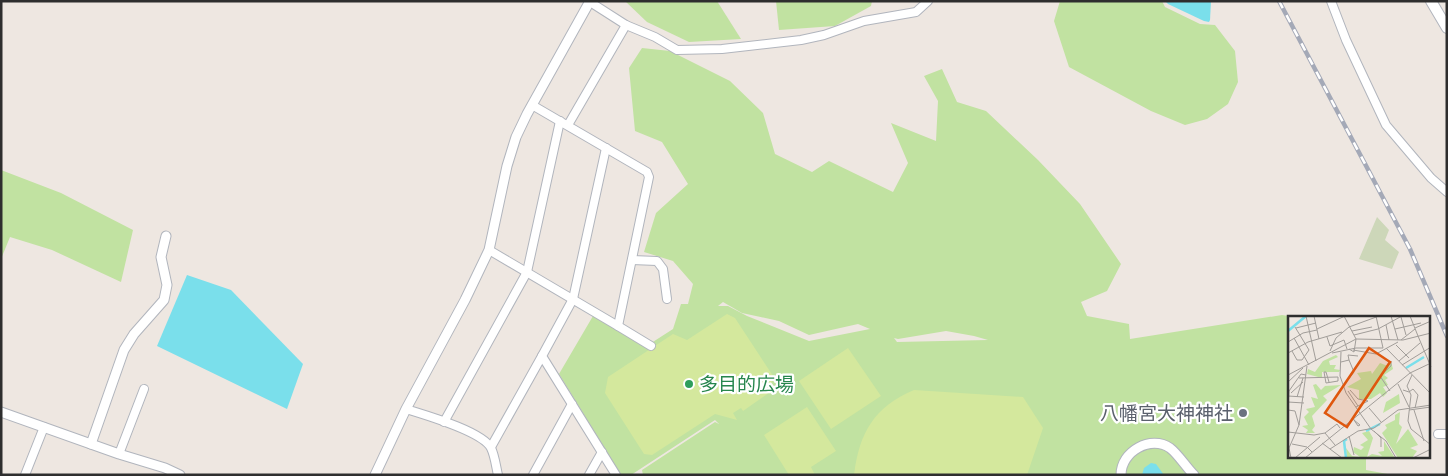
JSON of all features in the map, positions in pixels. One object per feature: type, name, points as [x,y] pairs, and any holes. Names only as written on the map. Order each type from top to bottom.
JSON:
[{"type":"main road","points":[[1431,1],[1447,28]]},
{"type":"street","points":[[375,475],[406,409],[469,292],[489,250],[507,166],[516,137],[590,2],[626,25],[677,50],[722,49],[801,40],[824,35],[864,21],[916,12],[928,1]]},
{"type":"street","points":[[1331,1],[1346,40],[1386,126],[1431,178],[1447,192]]},
{"type":"street","points":[[444,422],[527,272],[564,123],[626,25]]},
{"type":"street","points":[[532,105],[647,172],[650,177],[618,326]]},
{"type":"street","points":[[491,447],[573,299],[606,148]]},
{"type":"street","points":[[90,444],[124,350],[134,334],[164,300],[167,285],[161,258],[166,236]]},
{"type":"street","points":[[489,250],[651,346]]},
{"type":"street","points":[[632,260],[658,261],[662,269],[667,299]]},
{"type":"street","points":[[542,356],[616,475]]},
{"type":"street","points":[[119,454],[144,389]]},
{"type":"street","points":[[533,475],[572,404]]},
{"type":"street","points":[[406,409],[471,433],[491,447],[498,475]]},
{"type":"street","points":[[1,412],[119,454],[166,468],[180,475]]},
{"type":"street","points":[[25,475],[44,427]]},
{"type":"street","points":[[1438,434],[1447,434]]},
{"type":"street","points":[[1121,475],[1122,467],[1128,455],[1141,446],[1154,444],[1170,448],[1194,475]]},
{"type":"street","points":[[589,475],[602,452]]},
{"type":"green space","points":[[625,1],[717,1],[741,39],[689,42],[647,22]]},
{"type":"green space","points":[[776,1],[872,1],[871,6],[835,26],[779,30]]},
{"type":"green space","points":[[1060,1],[1162,1],[1165,7],[1200,24],[1215,25],[1235,51],[1238,82],[1228,104],[1207,119],[1185,125],[1151,111],[1069,67],[1054,21]]},
{"type":"green space","points":[[642,48],[670,51],[730,81],[763,113],[775,154],[812,172],[829,161],[893,192],[908,163],[891,123],[936,141],[938,101],[924,76],[942,69],[957,102],[986,111],[1038,160],[1080,204],[1121,264],[1107,291],[1081,302],[1087,316],[1129,324],[1130,339],[1282,315],[1288,316],[1288,458],[1366,458],[1366,470],[1393,475],[643,475],[642,470],[715,422],[719,424],[715,420],[631,475],[621,475],[559,374],[593,316],[645,347],[673,329],[681,304],[688,304],[693,284],[673,261],[644,252],[656,213],[688,184],[662,142],[635,131],[629,68]],"holes":[[[723,302],[742,313],[779,321],[809,335],[858,324],[870,329],[809,341],[747,316],[728,306],[718,306]],[[946,331],[988,340],[897,342],[894,338],[898,339]]]},
{"type":"green space","points":[[1,170],[61,193],[133,230],[121,282],[52,250],[10,237],[1,259]]},
{"type":"green space","points":[[1377,217],[1389,230],[1385,240],[1399,252],[1392,269],[1359,259]]},
{"type":"green space","name":"多目的広場","points":[[727,314],[735,318],[773,376],[770,392],[743,411],[741,408],[733,413],[737,420],[715,414],[652,455],[644,454],[605,393],[608,377],[673,334],[687,340]]},
{"type":"green space","points":[[848,348],[881,396],[831,429],[799,381]]},
{"type":"green space","points":[[914,390],[1023,397],[1043,428],[1027,475],[854,475],[860,446],[871,423],[888,405]]},
{"type":"green space","points":[[807,407],[836,451],[811,467],[815,475],[789,475],[764,435]]},
{"type":"water","points":[[1165,1],[1211,1],[1210,20],[1209,22],[1204,21]]},
{"type":"water","points":[[187,275],[231,290],[303,364],[287,409],[157,346]]},
{"type":"water","points":[[1151,463],[1156,464],[1164,475],[1142,475],[1144,468]]},
{"type":"railway","points":[[1279,1],[1410,249],[1447,336]]},
{"type":"place","name":"多目的広場","points":[[689,384]]},
{"type":"place","name":"八幡宮大神神社","points":[[1243,413]]}]
